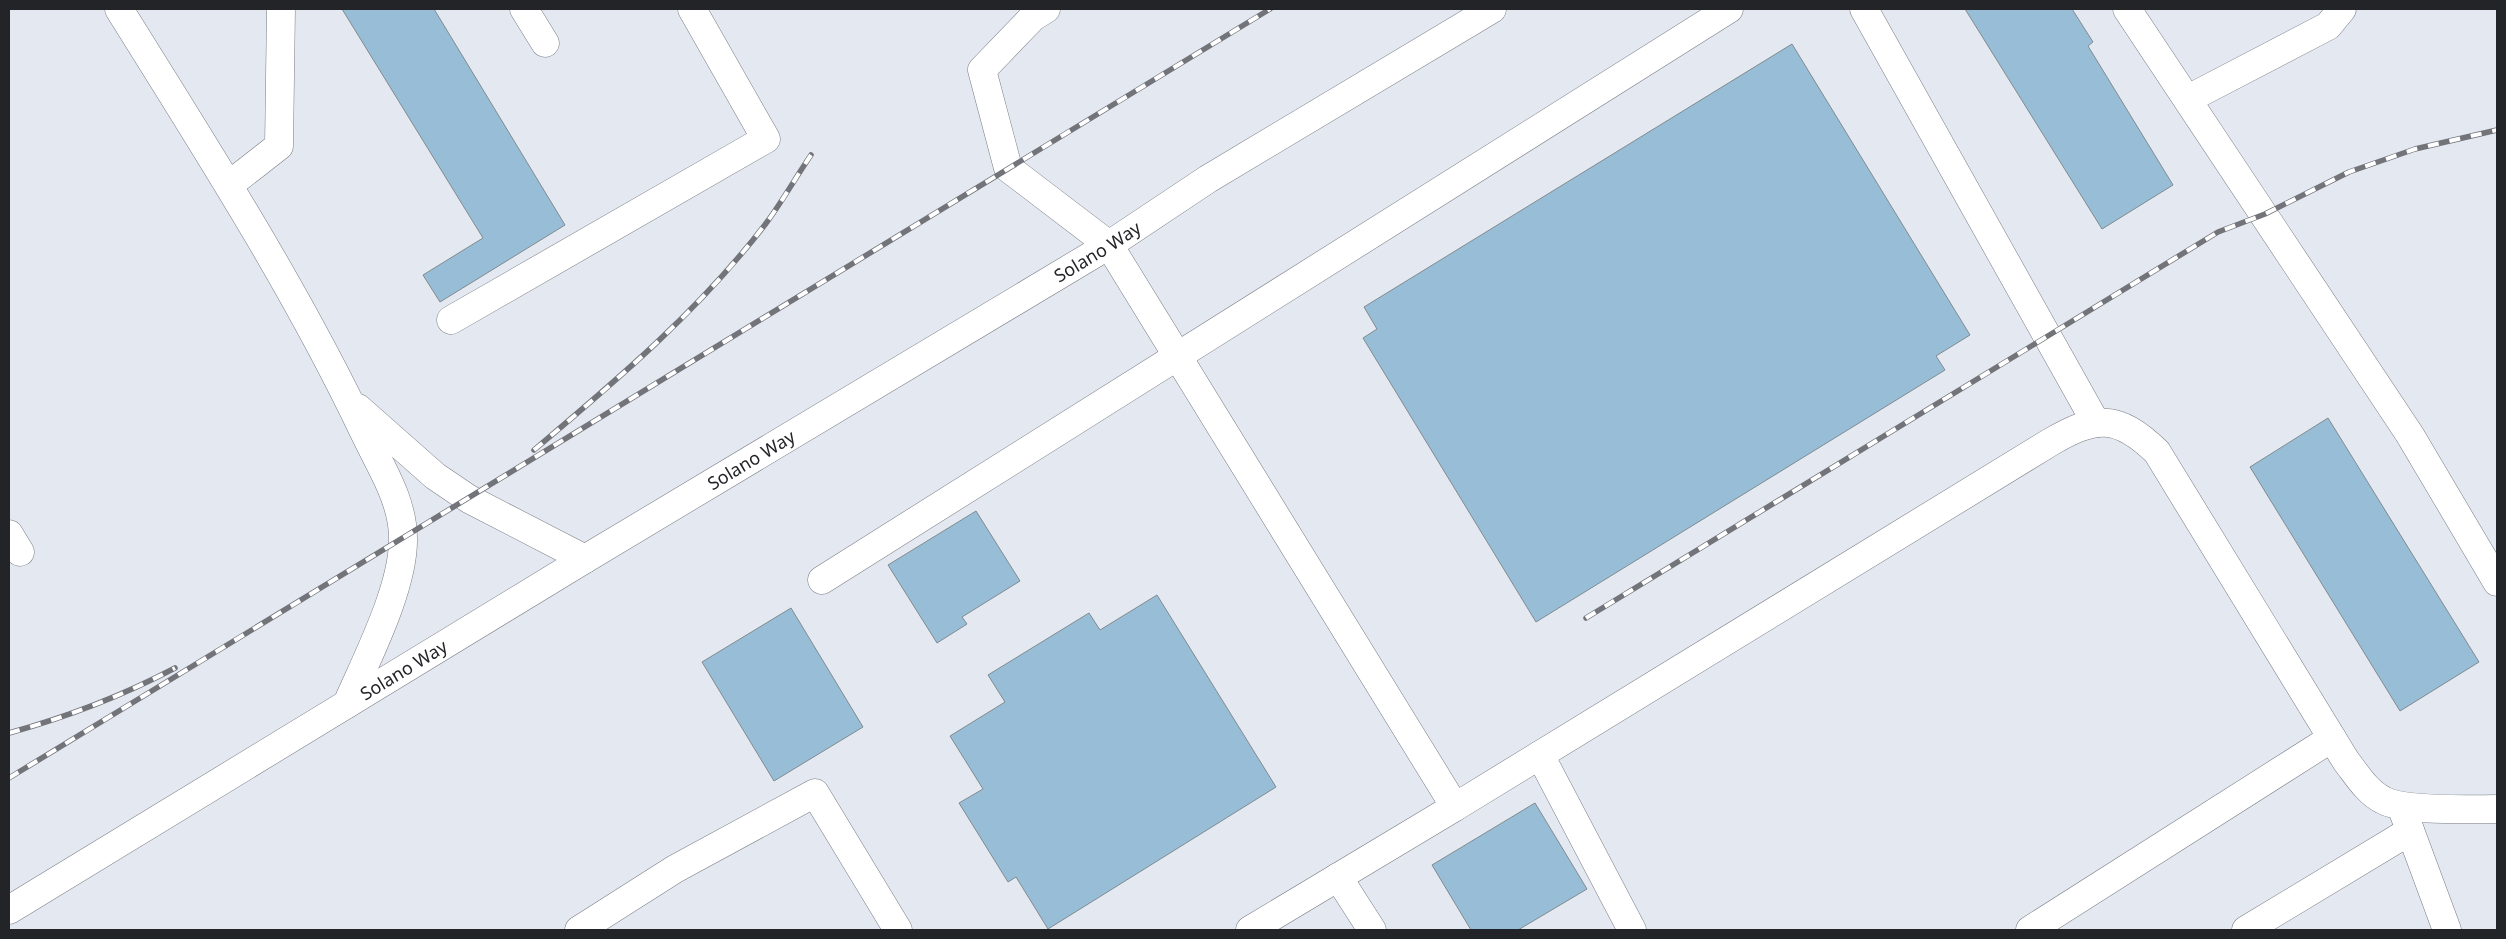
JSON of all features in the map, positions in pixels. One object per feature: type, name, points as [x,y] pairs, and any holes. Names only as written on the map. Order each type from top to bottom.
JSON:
[{"type":"street","points":[[119,9],[260,236],[349,400],[400,509],[403,558],[381,627],[348,704]]},
{"type":"street","points":[[229,185],[279,146],[281,9]]},
{"type":"street","points":[[524,9],[545,42]]},
{"type":"street","points":[[451,320],[766,139],[692,9]]},
{"type":"street","points":[[1046,9],[1033,17],[982,70],[1008,168],[1109,245],[1455,807]]},
{"type":"street","name":"Solano Way","points":[[9,910],[585,559],[1109,245],[1208,180],[1492,9]]},
{"type":"street","points":[[822,580],[1178,358],[1729,9]]},
{"type":"street","points":[[1864,9],[2096,423]]},
{"type":"street","points":[[2128,9],[2410,435],[2497,582]]},
{"type":"street","points":[[2188,98],[2328,26],[2342,9]]},
{"type":"street","points":[[349,400],[435,476],[470,499],[585,559]]},
{"type":"street","points":[[1250,930],[1455,807],[2049,443],[2078,426],[2096,423],[2117,424],[2138,434],[2157,452],[2346,761],[2364,785],[2383,801],[2400,805],[2497,809]]},
{"type":"street","points":[[2030,930],[2332,738]]},
{"type":"street","points":[[1540,755],[1632,930]]},
{"type":"street","points":[[579,930],[611,922],[675,869],[815,793],[898,930]]},
{"type":"street","points":[[2400,805],[2447,930]]},
{"type":"street","points":[[2246,930],[2410,830]]},
{"type":"street","points":[[1338,877],[1372,930]]},
{"type":"building","points":[[342,9],[434,9],[565,225],[440,302],[423,275],[483,238]]},
{"type":"building","points":[[1965,9],[2072,9],[2093,42],[2088,46],[2173,185],[2102,229]]},
{"type":"building","points":[[1792,44],[1970,335],[1936,356],[1945,370],[1536,622],[1363,338],[1377,329],[1364,307]]},
{"type":"building","points":[[2328,418],[2479,662],[2400,711],[2250,467]]},
{"type":"building","points":[[976,511],[1020,581],[962,617],[967,624],[937,643],[888,565]]},
{"type":"building","points":[[1157,595],[1276,787],[1048,929],[1016,877],[1008,882],[959,803],[983,789],[950,736],[1005,702],[988,675],[1089,613],[1100,630]]},
{"type":"building","points":[[791,608],[863,727],[774,781],[702,662]]},
{"type":"building","points":[[1535,803],[1587,889],[1518,930],[1471,930],[1432,865]]},
{"type":"railway","points":[[9,778],[1270,9]]},
{"type":"railway","points":[[1586,618],[2218,232],[2265,214],[2349,172],[2415,149],[2497,130]]},
{"type":"railway","points":[[534,450],[627,370],[686,314],[741,254],[767,222],[811,155]]},
{"type":"railway","points":[[9,733],[94,705],[135,688],[175,668]]}]
